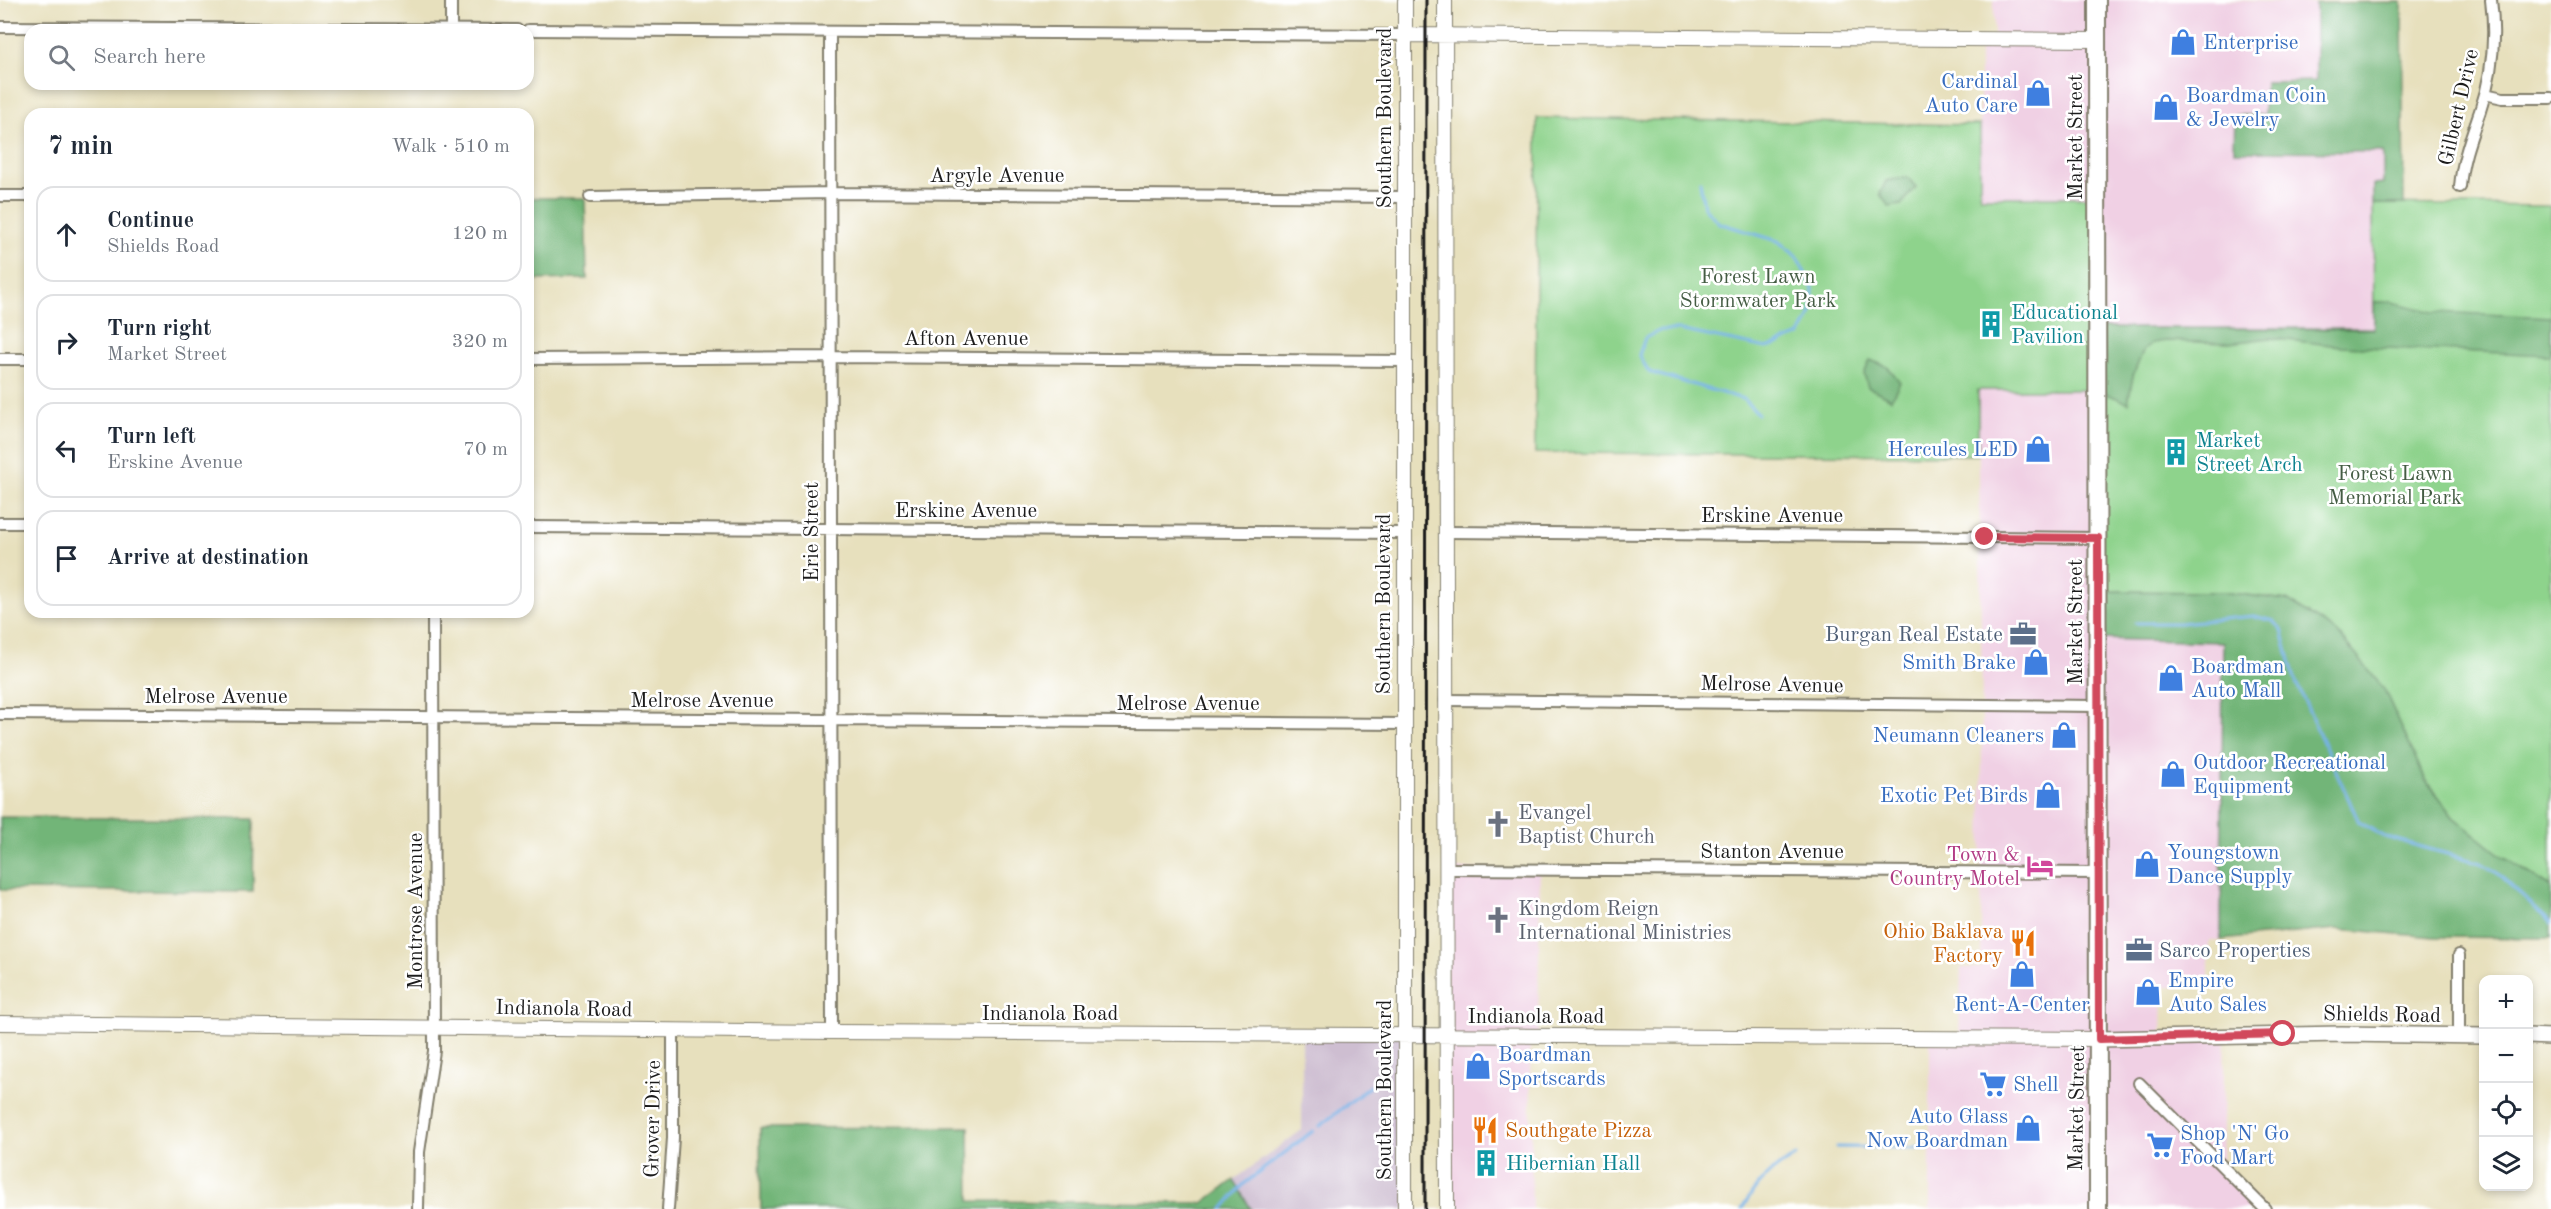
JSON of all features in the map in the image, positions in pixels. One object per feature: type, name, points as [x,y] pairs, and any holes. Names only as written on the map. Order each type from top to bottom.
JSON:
[{"type":"main road","name":"Market Street","points":[[2097,0],[2098,1209]]},
{"type":"main road","name":"Shields Road","points":[[2099,1039],[2325,1034],[2479,1036]]},
{"type":"main road","points":[[2533,1036],[2551,1037]]},
{"type":"street","points":[[451,0],[451,24]]},
{"type":"street","name":"Southern Boulevard","points":[[1404,1209],[1406,1036],[1405,0]]},
{"type":"street","points":[[1445,0],[1447,1209]]},
{"type":"street","name":"Gilbert Drive","points":[[2460,187],[2463,158],[2485,94],[2493,46],[2491,0]]},
{"type":"street","points":[[0,27],[24,27]]},
{"type":"street","points":[[534,30],[2097,40]]},
{"type":"street","name":"Erie Street","points":[[830,32],[832,1032]]},
{"type":"street","points":[[2485,94],[2503,98],[2551,98]]},
{"type":"street","name":"Argyle Avenue","points":[[590,197],[830,193],[1405,197]]},
{"type":"street","points":[[0,196],[24,196]]},
{"type":"street","name":"Afton Avenue","points":[[534,359],[831,357],[1404,361]]},
{"type":"street","points":[[0,359],[24,359]]},
{"type":"street","points":[[0,523],[24,523]]},
{"type":"street","name":"Erskine Avenue","points":[[534,527],[1404,533]]},
{"type":"street","name":"Erskine Avenue","points":[[1445,532],[2098,538]]},
{"type":"street","name":"Montrose Avenue","points":[[418,1209],[419,1152],[432,1074],[434,1028],[433,618]]},
{"type":"street","name":"Melrose Avenue","points":[[1445,700],[2097,706]]},
{"type":"street","name":"Melrose Avenue","points":[[0,714],[1404,724]]},
{"type":"street","name":"Stanton Avenue","points":[[1446,869],[2098,873]]},
{"type":"street","points":[[2459,955],[2459,1035]]},
{"type":"street","name":"Indianola Road","points":[[0,1023],[832,1032],[2099,1039]]},
{"type":"street","name":"Grover Drive","points":[[668,1209],[674,1138],[674,1030]]},
{"type":"street","points":[[2139,1083],[2265,1209]]},
{"type":"shaded area","points":[[1994,0],[2220,0],[2316,3],[2316,81],[2264,115],[2234,151],[2383,152],[2383,185],[2373,185],[2374,329],[2097,328],[1980,197],[1980,39],[1994,39]]},
{"type":"shaded area","points":[[1978,390],[2098,390],[2223,642],[2221,940],[2209,940],[2209,987],[2163,987],[2162,1036],[2225,1035],[2222,1166],[2265,1209],[1930,1209],[1930,1038],[1959,1039],[1961,968],[1981,968],[1982,706]]},
{"type":"shaded area","points":[[1446,869],[1540,869],[1538,1037],[1530,1037],[1532,1209],[1447,1209]]},
{"type":"shaded area","points":[[1302,1035],[1406,1036],[1405,1209],[1251,1209],[1234,1180],[1302,1130]]},
{"type":"green space","points":[[2402,2],[2404,204],[2373,204],[2373,185],[2383,184],[2383,152],[2234,151],[2235,115],[2264,115],[2265,82],[2316,81],[2316,3]]},
{"type":"green space","points":[[1537,118],[1980,125],[1980,197],[2097,197],[2098,328],[2374,328],[2373,204],[2551,206],[2551,887],[2503,857],[2453,817],[2426,781],[2405,738],[2287,600],[2221,592],[2098,591],[2097,390],[1978,390],[1978,455],[1535,453]]},
{"type":"green space","points":[[1907,177],[1916,187],[1901,205],[1889,207],[1880,194],[1886,181]]},
{"type":"green space","points":[[534,198],[585,198],[587,279],[534,280]]},
{"type":"green space","points":[[2374,302],[2392,302],[2433,312],[2551,317],[2551,355],[2340,346],[2270,338],[2229,343],[2166,341],[2152,343],[2143,351],[2133,376],[2128,403],[2098,390],[2097,328],[2374,329]]},
{"type":"green space","points":[[1870,360],[1888,367],[1900,382],[1891,399],[1868,387],[1864,374]]},
{"type":"green space","points":[[2098,591],[2221,592],[2287,600],[2337,632],[2384,689],[2426,781],[2453,817],[2503,857],[2551,887],[2551,938],[2435,937],[2337,929],[2221,940],[2223,642],[2098,639]]},
{"type":"green space","points":[[0,817],[254,819],[253,892],[0,890]]},
{"type":"green space","points":[[969,1127],[970,1201],[1203,1203],[1234,1180],[1251,1209],[761,1209],[760,1128]]},
{"type":"waterway","points":[[1700,181],[1704,207],[1719,223],[1778,241],[1796,256],[1813,288],[1812,313],[1800,335],[1767,348],[1679,330],[1661,330],[1645,338],[1639,355],[1649,372],[1743,399],[1758,414]]},
{"type":"waterway","points":[[2135,623],[2180,623],[2254,616],[2274,621],[2282,630],[2295,680],[2359,822],[2385,837],[2481,863],[2496,872],[2551,923]]},
{"type":"waterway","points":[[1320,1126],[1370,1086]]},
{"type":"waterway","points":[[1223,1209],[1244,1184],[1313,1131]]},
{"type":"waterway","points":[[1836,1147],[1928,1148]]},
{"type":"waterway","points":[[1742,1209],[1765,1178],[1796,1156]]},
{"type":"railway","points":[[1425,1209],[1426,0]]},
{"type":"place","name":"Enterprise","points":[[2183,42]]},
{"type":"place","name":"Cardinal Auto Care","points":[[2038,93]]},
{"type":"place","name":"Boardman Coin & Jewelry","points":[[2166,107]]},
{"type":"place","name":"Educational Pavilion","points":[[1991,324]]},
{"type":"place","name":"Hercules LED","points":[[2038,449]]},
{"type":"place","name":"Market Street Arch","points":[[2176,452]]},
{"type":"place","name":"Burgan Real Estate","points":[[2023,634]]},
{"type":"place","name":"Smith Brake","points":[[2036,662]]},
{"type":"place","name":"Boardman Auto Mall","points":[[2171,678]]},
{"type":"place","name":"Neumann Cleaners","points":[[2064,735]]},
{"type":"place","name":"Outdoor Recreational Equipment","points":[[2173,774]]},
{"type":"place","name":"Exotic Pet Birds","points":[[2048,795]]},
{"type":"place","name":"Evangel Baptist Church","points":[[1498,824]]},
{"type":"place","name":"Youngstown Dance Supply","points":[[2147,864]]},
{"type":"place","name":"Town & Country Motel","points":[[2040,866]]},
{"type":"place","name":"Kingdom Reign International Ministries","points":[[1498,920]]},
{"type":"place","name":"Ohio Baklava Factory","points":[[2023,943]]},
{"type":"place","name":"Sarco Properties","points":[[2139,950]]},
{"type":"place","name":"Rent-A-Center","points":[[2022,974]]},
{"type":"place","name":"Empire Auto Sales","points":[[2148,992]]},
{"type":"place","name":"Boardman Sportscards","points":[[1478,1066]]},
{"type":"place","name":"Shell","points":[[1993,1084]]},
{"type":"place","name":"Auto Glass Now Boardman","points":[[2028,1128]]},
{"type":"place","name":"Southgate Pizza","points":[[1485,1130]]},
{"type":"place","name":"Shop 'N' Go Food Mart","points":[[2160,1145]]},
{"type":"place","name":"Hibernian Hall","points":[[1486,1163]]},
{"type":"route","points":[[1985,537],[2098,538],[2099,1039],[2283,1034]]},
{"type":"park label","name":"Forest Lawn Stormwater Park","points":[[1758,288]]},
{"type":"park label","name":"Forest Lawn Memorial Park","points":[[2395,485]]}]
